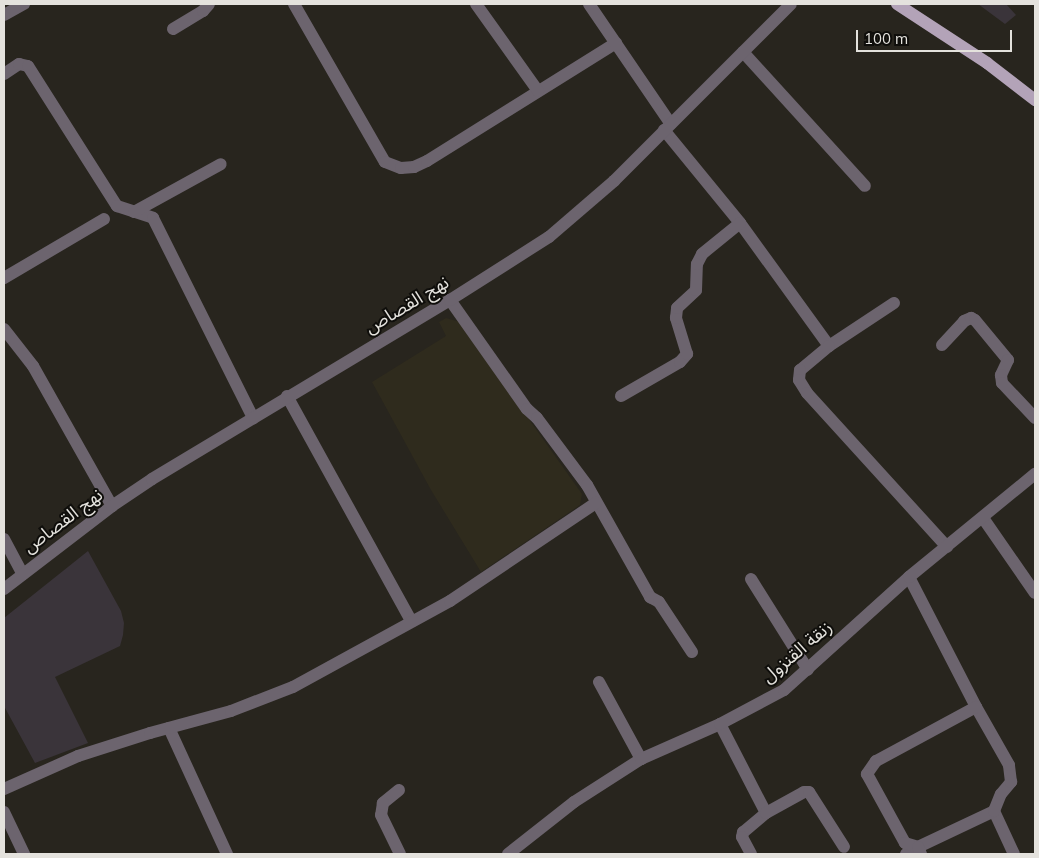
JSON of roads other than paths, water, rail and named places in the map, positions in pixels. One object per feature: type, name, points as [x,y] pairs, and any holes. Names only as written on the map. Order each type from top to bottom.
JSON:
[{"type":"main road","points":[[903,5],[988,63],[1035,100]]},
{"type":"street","points":[[4,15],[24,4]]},
{"type":"street","points":[[173,29],[203,11],[209,4]]},
{"type":"street","points":[[294,4],[380,155],[385,162],[394,167],[414,167],[427,161],[616,43]]},
{"type":"street","points":[[476,4],[538,91]]},
{"type":"street","points":[[589,4],[616,43],[667,127],[740,223],[829,346]]},
{"type":"street","name":"نهج القصاص","points":[[4,589],[112,506],[287,396],[450,300],[549,238],[614,181],[791,4]]},
{"type":"street","points":[[743,52],[865,186]]},
{"type":"street","points":[[4,74],[19,64],[28,66],[113,201],[121,208],[153,218],[253,418]]},
{"type":"street","points":[[134,212],[221,164]]},
{"type":"street","points":[[4,278],[104,219]]},
{"type":"street","points":[[621,396],[680,362],[687,354],[676,318],[677,308],[696,290],[697,264],[702,254],[740,223]]},
{"type":"street","points":[[450,300],[527,409],[537,418],[587,485],[650,597],[659,602],[692,652]]},
{"type":"street","points":[[894,302],[829,346],[800,370],[801,384],[947,547]]},
{"type":"street","points":[[942,345],[964,321],[971,318],[975,320],[1008,360],[1001,375],[1002,383],[1035,418]]},
{"type":"street","points":[[4,329],[32,366],[112,506]]},
{"type":"street","points":[[287,396],[412,621]]},
{"type":"street","name":"زنقة القنزول","points":[[508,854],[574,802],[641,759],[720,724],[772,697],[808,670],[909,577],[1035,474]]},
{"type":"street","points":[[4,789],[78,756],[231,711],[293,687],[457,596],[596,503]]},
{"type":"street","points":[[983,518],[1035,593]]},
{"type":"street","points":[[4,539],[23,574]]},
{"type":"street","points":[[906,854],[919,851],[994,811],[1001,794],[1011,782],[1009,765],[976,707],[909,577]]},
{"type":"street","points":[[751,579],[808,670]]},
{"type":"street","points":[[599,682],[641,759]]},
{"type":"street","points":[[919,851],[904,843],[867,774],[876,761],[976,707]]},
{"type":"street","points":[[720,724],[766,813]]},
{"type":"street","points":[[169,728],[228,854]]},
{"type":"street","points":[[399,790],[384,803],[381,815],[400,854]]},
{"type":"street","points":[[751,854],[742,837],[743,832],[766,813],[804,792],[810,792],[844,847]]},
{"type":"street","points":[[994,811],[1014,854]]},
{"type":"street","points":[[4,812],[24,854]]}]
